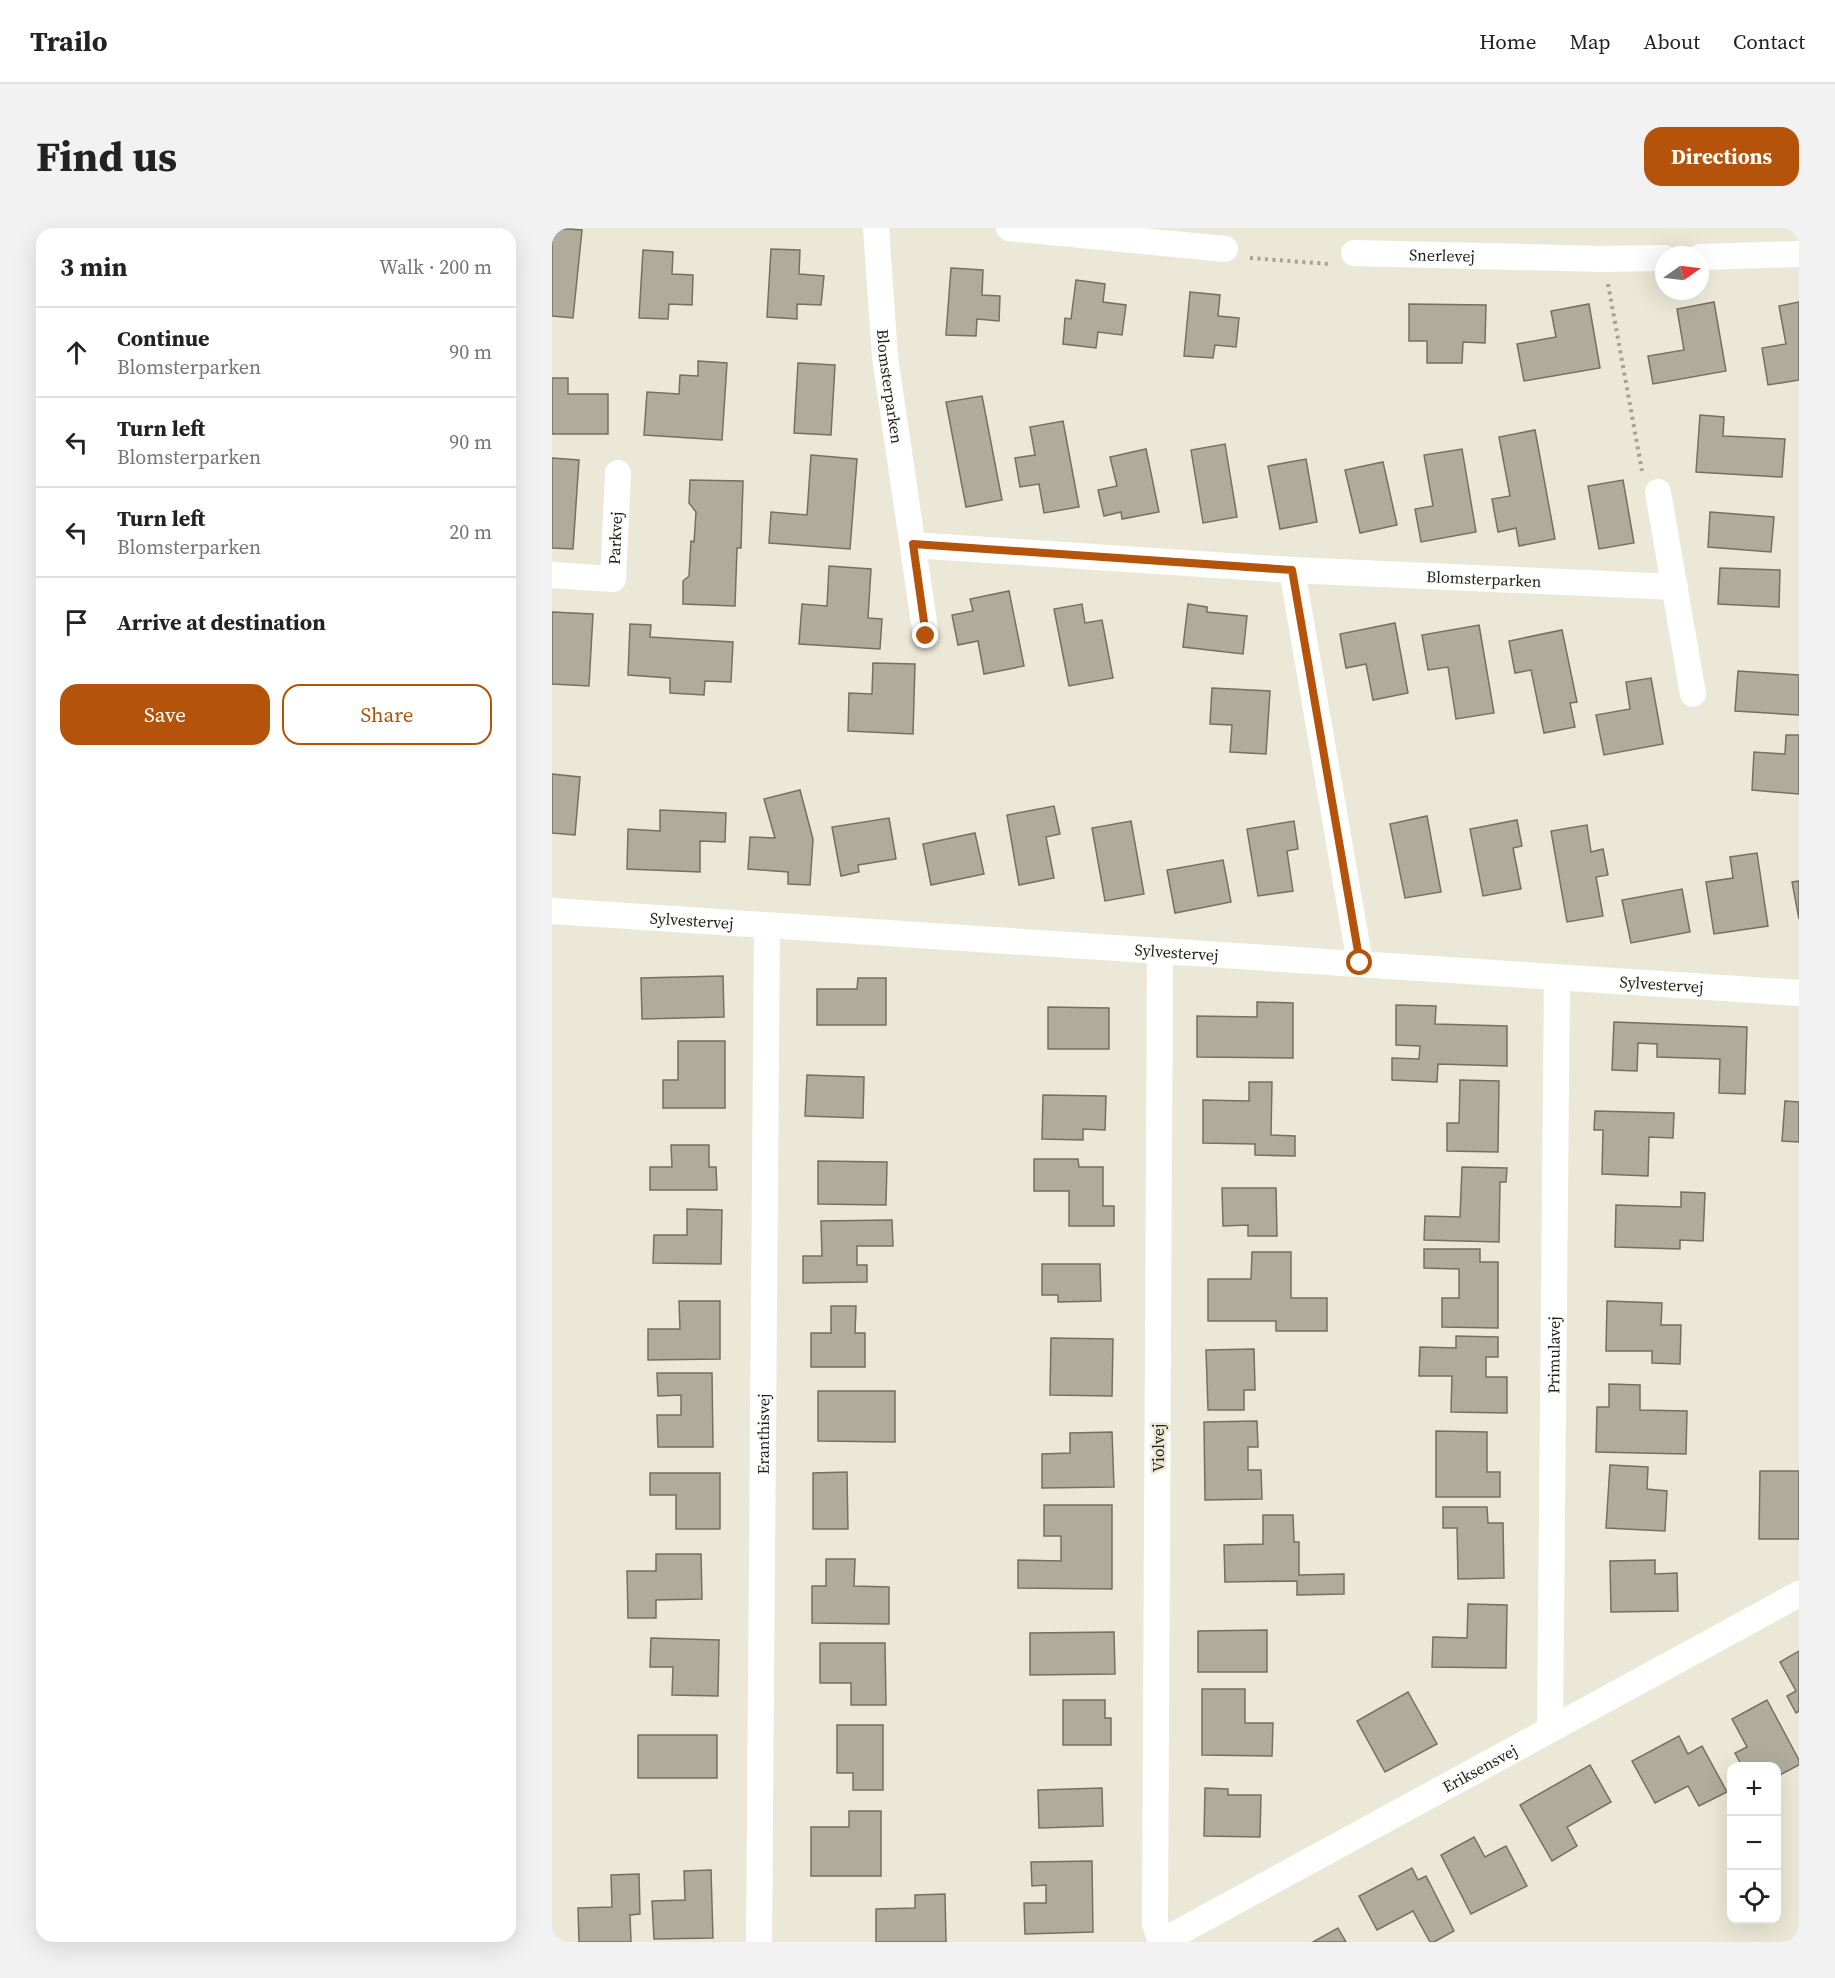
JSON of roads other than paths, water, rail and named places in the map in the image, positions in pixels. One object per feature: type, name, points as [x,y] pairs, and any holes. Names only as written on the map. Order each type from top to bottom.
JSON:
[{"type":"street","name":"Blomsterparken","points":[[876,228],[885,357],[926,636]]},
{"type":"street","points":[[1009,228],[1225,249]]},
{"type":"street","name":"Snerlevej","points":[[1354,253],[1604,260],[1655,258]]},
{"type":"street","points":[[1709,257],[1799,254]]},
{"type":"street","name":"Parkvej","points":[[552,575],[613,579],[618,473]]},
{"type":"street","points":[[1658,492],[1693,694]]},
{"type":"street","name":"Blomsterparken","points":[[913,544],[1292,570],[1675,587]]},
{"type":"street","points":[[1292,570],[1360,963]]},
{"type":"street","name":"Sylvestervej","points":[[552,911],[1160,953],[1360,963],[1557,979],[1799,993]]},
{"type":"street","name":"Eranthisvej","points":[[759,1942],[767,926]]},
{"type":"street","name":"Violvej","points":[[1160,953],[1155,1924],[1161,1942]]},
{"type":"street","name":"Primulavej","points":[[1550,1730],[1557,979]]},
{"type":"street","name":"Eriksensvej","points":[[1161,1942],[1799,1594]]}]
